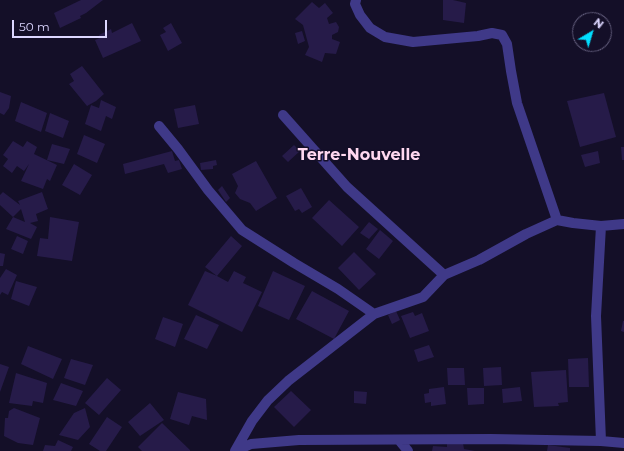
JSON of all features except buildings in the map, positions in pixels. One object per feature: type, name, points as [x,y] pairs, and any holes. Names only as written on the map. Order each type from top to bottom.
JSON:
[{"type":"street","points":[[356,0],[360,15],[370,28],[385,37],[413,42],[478,36],[492,33],[502,35],[507,44],[517,103],[556,220]]},
{"type":"street","points":[[283,115],[347,187],[444,274]]},
{"type":"street","points":[[159,126],[208,190],[242,230],[338,289],[374,314]]},
{"type":"street","points":[[235,451],[252,421],[268,400],[288,381],[374,314],[423,297],[444,274],[479,260],[526,234],[556,220],[601,226],[624,224]]},
{"type":"street","points":[[601,226],[596,316],[601,441]]},
{"type":"street","points":[[235,451],[251,444],[269,442],[491,439],[601,441],[624,443]]},
{"type":"street","points":[[399,440],[408,451]]},
{"type":"district","name":"Terre-Nouvelle","points":[[359,155]]}]
